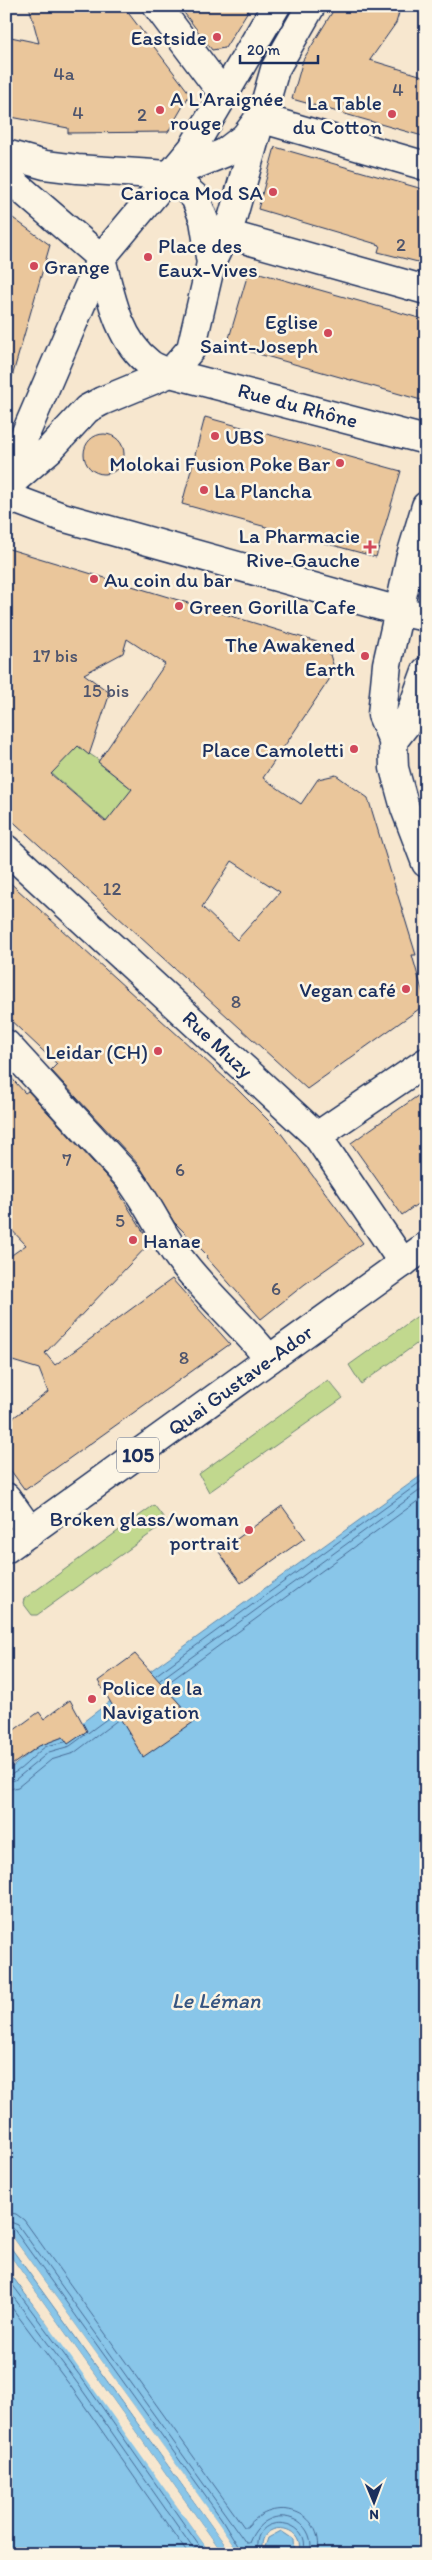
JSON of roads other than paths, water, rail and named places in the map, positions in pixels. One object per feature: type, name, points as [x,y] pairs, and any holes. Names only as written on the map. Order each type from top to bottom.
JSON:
[{"type":"street","points":[[156,6],[223,94]]},
{"type":"street","points":[[6,479],[101,258],[192,149],[276,6]]},
{"type":"street","points":[[6,487],[50,449],[87,410],[102,401],[170,373],[191,349],[211,263],[226,234],[275,69],[311,6]]},
{"type":"street","points":[[260,118],[426,166]]},
{"type":"street","points":[[6,154],[45,165],[76,169],[169,175],[224,153],[245,137],[260,118]]},
{"type":"street","points":[[169,175],[196,197],[204,220],[211,263]]},
{"type":"street","points":[[6,176],[101,258],[114,308],[125,332],[139,354],[150,364],[170,373]]},
{"type":"street","points":[[226,234],[426,290]]},
{"type":"street","points":[[191,349],[205,374],[215,383]]},
{"type":"street","name":"Rue du Rhône","points":[[170,373],[215,383],[426,440]]},
{"type":"street","points":[[6,496],[62,517],[426,618]]},
{"type":"street","points":[[426,506],[410,559],[387,664],[382,715],[393,741],[394,768],[405,808],[426,863]]},
{"type":"street","points":[[393,741],[407,723],[426,671]]},
{"type":"street","name":"Rue Muzy","points":[[6,849],[317,1136],[403,1263]]},
{"type":"street","points":[[6,1044],[127,1176],[140,1192],[179,1258],[249,1333],[269,1359]]},
{"type":"street","points":[[317,1136],[426,1062]]},
{"type":"street","name":"Quai Gustave-Ador","points":[[6,1550],[426,1246]]},
{"type":"street","points":[[6,1497],[31,1532]]},
{"type":"water","name":"Le Léman","points":[[426,1472],[426,2554],[298,2554],[299,2544],[296,2536],[281,2528],[266,2534],[262,2542],[263,2554],[240,2554],[6,2228],[6,1772],[50,1737],[52,1741],[63,1737],[153,1669]]},
{"type":"water","points":[[6,2241],[232,2554],[223,2554],[6,2250]]},
{"type":"water","points":[[6,2268],[87,2377],[211,2554],[6,2554]]},
{"type":"water","points":[[281,2531],[293,2539],[294,2554],[267,2554],[265,2547],[268,2538]]},
{"type":"place","name":"Eastside","points":[[217,37]]},
{"type":"place","name":"A L'Araignée rouge","points":[[160,110]]},
{"type":"place","name":"La Table du Cotton","points":[[392,114]]},
{"type":"place","name":"Carioca Mod SA","points":[[273,192]]},
{"type":"place","name":"Place des Eaux-Vives","points":[[148,257]]},
{"type":"place","name":"Grange","points":[[34,266]]},
{"type":"place","name":"Eglise Saint-Joseph","points":[[328,333]]},
{"type":"place","name":"UBS","points":[[215,436]]},
{"type":"place","name":"Molokai Fusion Poke Bar","points":[[340,463]]},
{"type":"place","name":"La Plancha","points":[[204,490]]},
{"type":"place","name":"La Pharmacie Rive-Gauche","points":[[370,547]]},
{"type":"place","name":"Au coin du bar","points":[[94,579]]},
{"type":"place","name":"Green Gorilla Cafe","points":[[179,606]]},
{"type":"place","name":"The Awakened Earth","points":[[365,656]]},
{"type":"place","name":"Place Camoletti","points":[[354,749]]},
{"type":"place","name":"Vegan café","points":[[406,989]]},
{"type":"place","name":"Leidar (CH)","points":[[158,1051]]},
{"type":"place","name":"Hanae","points":[[133,1240]]},
{"type":"place","name":"Broken glass/woman portrait","points":[[249,1530]]},
{"type":"place","name":"Police de la Navigation","points":[[92,1699]]}]
